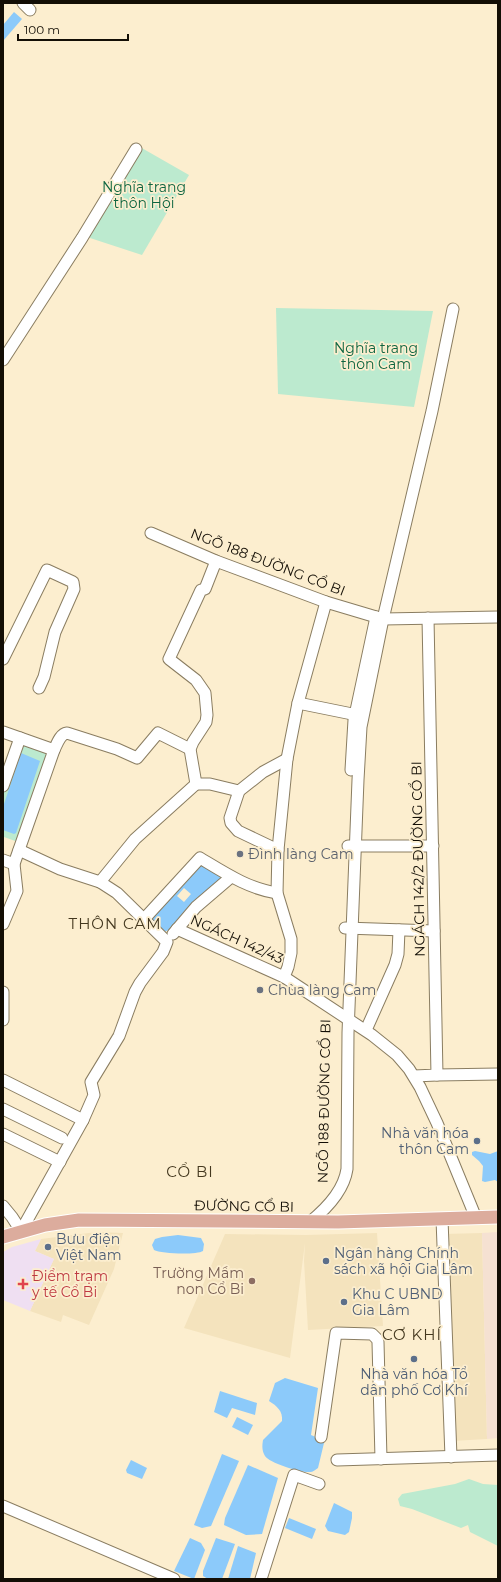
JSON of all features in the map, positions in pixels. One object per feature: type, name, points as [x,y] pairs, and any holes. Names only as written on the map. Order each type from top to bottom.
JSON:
[{"type":"main road","name":"ĐƯỜNG CỔ BI","points":[[4,1237],[21,1231],[62,1222],[87,1220],[310,1222],[498,1217]]},
{"type":"street","points":[[3,360],[82,238],[136,149]]},
{"type":"street","points":[[453,309],[432,411],[379,618],[498,617]]},
{"type":"street","name":"NGÕ 188 ĐƯỜNG CỔ BI","points":[[151,533],[216,561],[326,602],[379,618],[359,715],[350,778],[351,846],[345,1016],[347,1170],[343,1184],[329,1203],[310,1222]]},
{"type":"street","points":[[196,784],[190,749],[192,742],[206,722],[207,715],[205,693],[196,680],[169,659],[201,590],[205,589],[216,561]]},
{"type":"street","points":[[3,659],[46,570],[73,582],[74,587],[70,598],[54,632],[44,677],[39,688]]},
{"type":"street","points":[[284,977],[291,953],[291,939],[278,893],[278,850],[287,759],[298,703],[326,602]]},
{"type":"street","name":"NGÁCH 142/2 ĐƯỜNG CỔ BI","points":[[428,618],[437,1075]]},
{"type":"street","points":[[298,703],[359,715]]},
{"type":"street","points":[[3,732],[54,750]]},
{"type":"street","points":[[3,924],[17,891],[14,864],[54,750],[64,734],[67,733],[118,748],[137,758],[158,733],[190,749]]},
{"type":"street","points":[[3,786],[20,738]]},
{"type":"street","points":[[278,850],[238,831],[231,823],[230,818],[239,791],[263,772],[287,759]]},
{"type":"street","points":[[100,882],[135,839],[196,784],[210,784],[239,791]]},
{"type":"street","points":[[351,846],[432,846]]},
{"type":"street","points":[[19,850],[60,869],[100,882],[116,893],[167,942]]},
{"type":"street","points":[[144,919],[200,858],[231,877],[257,889],[278,893]]},
{"type":"street","points":[[3,860],[14,864]]},
{"type":"street","points":[[3,1206],[21,1231],[83,1120],[94,1095],[91,1082],[119,1036],[135,992],[140,983],[163,952],[167,942],[177,929],[196,907],[231,877]]},
{"type":"street","points":[[348,928],[434,931]]},
{"type":"street","name":"NGÁCH 142/43","points":[[177,929],[284,977],[366,1030],[397,1055],[414,1076],[437,1123],[476,1218]]},
{"type":"street","points":[[366,1030],[395,965],[398,954],[399,930]]},
{"type":"street","points":[[3,992],[3,1020]]},
{"type":"street","points":[[414,1076],[498,1074]]},
{"type":"street","points":[[3,1080],[83,1120]]},
{"type":"street","points":[[3,1110],[62,1138]]},
{"type":"street","points":[[3,1134],[60,1162]]},
{"type":"street","points":[[442,1219],[451,1457]]},
{"type":"street","points":[[321,1437],[336,1333],[372,1334],[377,1338],[378,1342],[381,1459]]},
{"type":"street","points":[[337,1460],[498,1455]]},
{"type":"street","points":[[261,1579],[294,1475],[319,1484]]},
{"type":"street","points":[[3,1506],[174,1579]]},
{"type":"shaded area","points":[[97,1232],[123,1233],[114,1269],[89,1325],[63,1315],[61,1322],[30,1311],[54,1259],[35,1251],[41,1239]]},
{"type":"shaded area","points":[[498,1232],[498,1438],[487,1439],[482,1233]]},
{"type":"shaded area","name":"Trường Mầm non Cổ Bi","points":[[377,1233],[383,1326],[308,1330],[304,1261],[305,1243],[290,1358],[184,1328],[225,1234],[306,1235]]},
{"type":"shaded area","points":[[482,1233],[487,1439],[452,1441],[444,1234]]},
{"type":"shaded area","name":"Điểm trạm y tế Cổ Bi","points":[[41,1239],[35,1251],[54,1259],[30,1311],[3,1300],[3,1252],[12,1247]]},
{"type":"green space","name":"Nghĩa trang thôn Hội","points":[[140,147],[189,175],[142,255],[87,237]]},
{"type":"green space","name":"Nghĩa trang thôn Cam","points":[[276,308],[433,311],[414,407],[278,394]]},
{"type":"green space","points":[[20,738],[54,750],[21,843],[4,837],[3,839],[3,786]]},
{"type":"green space","points":[[469,1479],[483,1484],[498,1485],[498,1546],[470,1532],[468,1525],[461,1528],[412,1509],[400,1506],[398,1499],[402,1494],[455,1484]]},
{"type":"water","points":[[14,12],[22,19],[3,41],[3,25]]},
{"type":"water","points":[[21,753],[40,761],[16,833],[14,834],[3,830],[3,807]]},
{"type":"water","points":[[204,863],[222,877],[222,879],[171,929],[164,932],[151,921],[151,918],[198,866]],"holes":[[[184,888],[191,894],[184,902],[177,896]]]},
{"type":"water","points":[[475,1151],[490,1154],[498,1151],[498,1182],[495,1180],[485,1182],[482,1181],[483,1166],[472,1155],[472,1152]]},
{"type":"water","points":[[178,1235],[201,1238],[204,1244],[203,1251],[179,1254],[154,1250],[152,1245],[155,1239]]},
{"type":"water","points":[[285,1378],[318,1388],[311,1435],[323,1440],[324,1443],[318,1468],[312,1472],[300,1471],[273,1462],[265,1456],[263,1452],[263,1440],[282,1421],[282,1414],[279,1409],[269,1401],[275,1383]]},
{"type":"water","points":[[220,1391],[257,1403],[255,1415],[232,1408],[227,1418],[214,1412]]},
{"type":"water","points":[[237,1417],[253,1425],[248,1435],[232,1427]]},
{"type":"water","points":[[222,1454],[239,1461],[211,1526],[202,1528],[194,1525]]},
{"type":"water","points":[[131,1460],[147,1468],[142,1479],[127,1473],[126,1470]]},
{"type":"water","points":[[248,1465],[278,1478],[262,1534],[246,1535],[224,1525],[225,1518]]},
{"type":"water","points":[[334,1503],[352,1512],[349,1532],[345,1535],[328,1531],[325,1526]]},
{"type":"water","points":[[289,1518],[316,1529],[312,1539],[285,1528]]},
{"type":"water","points":[[190,1538],[201,1543],[205,1550],[194,1579],[174,1571]]},
{"type":"water","points":[[216,1538],[235,1544],[222,1579],[208,1579],[203,1576],[203,1571]]},
{"type":"water","points":[[238,1546],[256,1553],[250,1579],[228,1579]]},
{"type":"place","name":"Đình làng Cam","points":[[240,854]]},
{"type":"place","name":"Chùa làng Cam","points":[[260,990]]},
{"type":"place","name":"Nhà văn hóa thôn Cam","points":[[477,1141]]},
{"type":"place","name":"Bưu điện Việt Nam","points":[[48,1247]]},
{"type":"place","name":"Ngân hàng Chính sách xã hội Gia Lâm","points":[[326,1261]]},
{"type":"place","name":"Trường Mầm non Cổ Bi","points":[[252,1281]]},
{"type":"place","name":"Điểm trạm y tế Cổ Bi","points":[[23,1284]]},
{"type":"place","name":"Khu C UBND Gia Lâm","points":[[344,1302]]},
{"type":"place","name":"Nhà văn hóa Tổ dân phố Cơ Khí","points":[[414,1359]]},
{"type":"district","name":"THÔN CAM","points":[[115,923]]},
{"type":"district","name":"CỔ BI","points":[[190,1171]]},
{"type":"district","name":"CƠ KHÍ","points":[[412,1334]]}]
